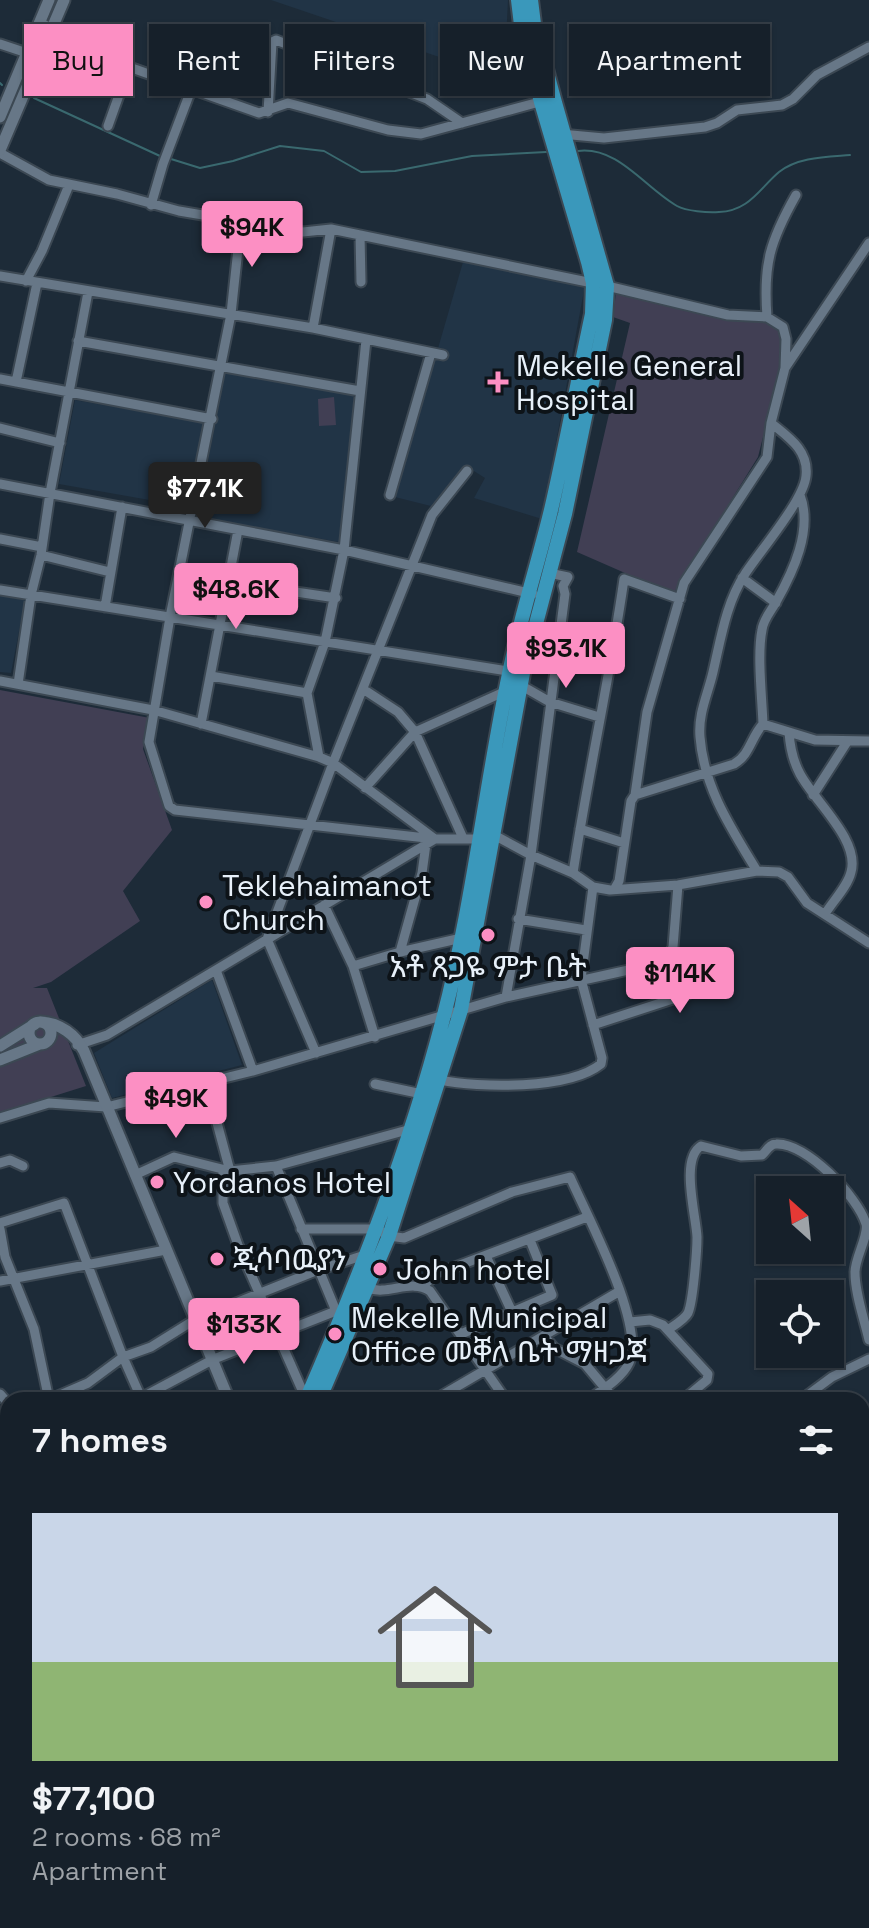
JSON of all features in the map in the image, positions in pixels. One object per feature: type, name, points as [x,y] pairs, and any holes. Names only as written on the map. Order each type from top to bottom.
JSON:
[{"type":"main road","points":[[321,1392],[345,1315],[368,1254],[383,1233],[440,1080],[461,1010],[469,938],[518,677],[605,320],[600,284],[548,100],[521,25],[518,0]]},
{"type":"main road","points":[[531,0],[548,100]]},
{"type":"main road","points":[[536,595],[549,573],[550,544]]},
{"type":"main road","points":[[487,837],[506,691],[518,677]]},
{"type":"main road","points":[[310,1392],[345,1315],[368,1288],[443,1017],[469,938]]},
{"type":"street","points":[[43,24],[39,22],[49,0]]},
{"type":"street","points":[[54,24],[64,0]]},
{"type":"street","points":[[268,112],[272,42],[276,40],[422,97],[462,123]]},
{"type":"street","points":[[0,44],[24,52]]},
{"type":"street","points":[[558,135],[604,138],[705,127],[737,110],[772,108],[793,99],[817,75],[869,47]]},
{"type":"street","points":[[0,117],[24,60]]},
{"type":"street","points":[[24,91],[3,137],[0,152],[49,180],[117,194],[151,205],[303,232],[331,229],[600,284],[728,315],[767,317],[783,327],[786,339],[785,368],[771,423],[767,457],[684,583],[647,712],[635,795],[631,801],[619,881],[615,888]]},
{"type":"street","points":[[108,126],[119,96]]},
{"type":"street","points":[[151,205],[189,96]]},
{"type":"street","points":[[209,96],[259,113],[288,103],[411,134],[421,134],[548,100]]},
{"type":"street","points":[[16,382],[31,282],[69,185]]},
{"type":"street","points":[[767,317],[765,274],[773,238],[796,195]]},
{"type":"street","points":[[241,221],[222,366],[170,617],[148,747],[172,809],[431,842],[487,837],[573,873],[593,887],[610,890],[678,885],[757,871],[779,872],[788,877],[807,903],[869,943]]},
{"type":"street","points":[[313,328],[331,229]]},
{"type":"street","points":[[360,235],[361,282]]},
{"type":"street","points":[[785,368],[869,243]]},
{"type":"street","points":[[0,276],[313,328],[443,355]]},
{"type":"street","points":[[18,684],[31,595],[42,551],[88,292]]},
{"type":"street","points":[[319,757],[307,693],[336,598],[344,550],[366,340]]},
{"type":"street","points":[[78,341],[360,391]]},
{"type":"street","points":[[390,495],[431,353]]},
{"type":"street","points":[[0,379],[212,419]]},
{"type":"street","points":[[757,871],[716,801],[700,738],[700,714],[728,609],[742,578],[800,495],[807,477],[805,460],[797,444],[771,423]]},
{"type":"street","points":[[0,428],[60,443]]},
{"type":"street","points":[[316,1053],[267,939],[432,515],[467,471]]},
{"type":"street","points":[[0,484],[412,564],[536,595]]},
{"type":"street","points":[[635,795],[734,764],[744,758],[763,724],[761,632],[793,570],[804,519],[800,495]]},
{"type":"street","points":[[105,607],[122,507]]},
{"type":"street","points":[[201,724],[238,530]]},
{"type":"street","points":[[0,539],[110,572]]},
{"type":"street","points":[[506,997],[531,855],[565,594],[563,586],[568,577],[549,573]]},
{"type":"street","points":[[742,578],[776,603]]},
{"type":"street","points":[[573,873],[624,579],[680,599]]},
{"type":"street","points":[[229,582],[336,598]]},
{"type":"street","points":[[0,590],[379,651],[518,677],[550,702],[599,717]]},
{"type":"street","points":[[211,676],[307,693]]},
{"type":"street","points":[[0,681],[153,710],[319,757],[333,763],[431,842]]},
{"type":"street","points":[[363,689],[398,712],[415,732],[463,838]]},
{"type":"street","points":[[365,788],[415,732],[506,691]]},
{"type":"street","points":[[763,724],[815,740],[869,741]]},
{"type":"street","points":[[789,732],[790,749],[799,773],[846,839],[853,859],[849,879],[825,914]]},
{"type":"street","points":[[813,795],[847,742]]},
{"type":"street","points":[[580,829],[624,843]]},
{"type":"street","points":[[0,1060],[58,1039],[80,1045],[107,1035],[431,842]]},
{"type":"street","points":[[400,952],[431,842]]},
{"type":"street","points":[[0,1118],[49,1103],[106,1107],[253,1071],[506,997],[651,965],[670,953],[673,947],[678,885]]},
{"type":"street","points":[[440,1080],[469,1086],[569,1080],[601,1064],[581,979],[593,887]]},
{"type":"street","points":[[324,905],[353,966],[375,1037]]},
{"type":"street","points":[[518,919],[586,930]]},
{"type":"street","points":[[353,966],[400,952],[469,938]]},
{"type":"street","points":[[593,1025],[688,994],[670,953]]},
{"type":"street","points":[[216,970],[253,1071]]},
{"type":"street","points":[[0,1046],[38,1023],[47,1024],[51,1031],[50,1039],[43,1043],[34,1042],[30,1029],[38,1023],[61,1028],[80,1045],[214,1359],[223,1392]]},
{"type":"street","points":[[206,1082],[226,1170],[223,1203],[238,1245],[302,1392]]},
{"type":"street","points":[[375,1084],[422,1094]]},
{"type":"street","points":[[135,1175],[174,1157],[226,1170],[276,1166],[411,1129]]},
{"type":"street","points":[[669,1329],[686,1316],[690,1301],[697,1240],[691,1190],[694,1151],[701,1146],[750,1157],[762,1155],[769,1146],[776,1144],[801,1151],[844,1187],[866,1224],[855,1271],[869,1340]]},
{"type":"street","points":[[0,1163],[10,1160],[23,1166]]},
{"type":"street","points":[[153,1392],[214,1359],[345,1315],[318,1270],[276,1166]]},
{"type":"street","points":[[301,1229],[383,1233],[397,1239],[512,1192],[570,1177],[620,1291],[630,1322],[632,1352],[628,1366],[600,1392]]},
{"type":"street","points":[[0,1223],[64,1203],[137,1392]]},
{"type":"street","points":[[368,1288],[380,1291],[422,1286],[439,1273],[587,1217]]},
{"type":"street","points":[[0,1229],[13,1278],[34,1329],[48,1392]]},
{"type":"street","points":[[461,1334],[552,1295],[530,1240]]},
{"type":"street","points":[[0,1281],[166,1250]]},
{"type":"street","points":[[68,1392],[88,1383],[123,1357],[151,1347],[196,1319],[318,1270],[368,1254]]},
{"type":"street","points":[[486,1256],[512,1312]]},
{"type":"street","points":[[422,1286],[430,1291],[500,1392]]},
{"type":"street","points":[[448,1392],[620,1291]]},
{"type":"street","points":[[630,1322],[658,1322],[669,1329],[709,1377],[692,1392]]},
{"type":"street","points":[[544,1336],[554,1348],[585,1364],[609,1392]]},
{"type":"street","points":[[812,1392],[832,1377],[869,1359]]},
{"type":"shaded area","points":[[271,0],[508,0],[507,24],[440,24],[440,57],[424,52],[424,24],[342,24]]},
{"type":"shaded area","name":"Mekelle General Hospital","points":[[463,262],[585,285],[542,519],[474,498],[485,478],[466,466],[431,506],[395,497]]},
{"type":"shaded area","points":[[616,293],[778,325],[784,337],[777,381],[758,457],[673,594],[577,552],[630,323],[613,317]]},
{"type":"shaded area","points":[[226,370],[354,395],[339,542],[197,517]]},
{"type":"shaded area","points":[[334,397],[336,425],[319,426],[318,399]]},
{"type":"shaded area","points":[[75,400],[204,423],[189,507],[59,484]]},
{"type":"shaded area","points":[[0,596],[25,600],[11,673],[0,672]]},
{"type":"shaded area","points":[[0,690],[150,718],[143,749],[172,830],[123,891],[140,921],[51,982],[33,988],[47,988],[86,1086],[0,1113]]},
{"type":"shaded area","points":[[212,980],[242,1065],[112,1098],[94,1053]]},
{"type":"waterway","points":[[34,98],[160,156]]},
{"type":"waterway","points":[[171,159],[200,168],[280,146],[324,151],[361,172],[395,171],[472,156],[546,152]]},
{"type":"waterway","points":[[578,151],[606,155],[677,206],[709,212],[738,208],[779,172],[795,163],[850,155]]},
{"type":"place","name":"Mekelle General Hospital","points":[[498,382]]},
{"type":"place","name":"Teklehaimanot Church","points":[[206,902]]},
{"type":"place","name":"አቶ ጸጋዬ ምታ ቤት","points":[[488,935]]},
{"type":"place","name":"Yordanos Hotel","points":[[157,1182]]},
{"type":"place","name":"ጂሳባዉያን","points":[[217,1259]]},
{"type":"place","name":"John hotel","points":[[380,1269]]},
{"type":"place","name":"Mekelle Municipal Office መቐለ ቤት ማዘጋጃ","points":[[335,1334]]}]
